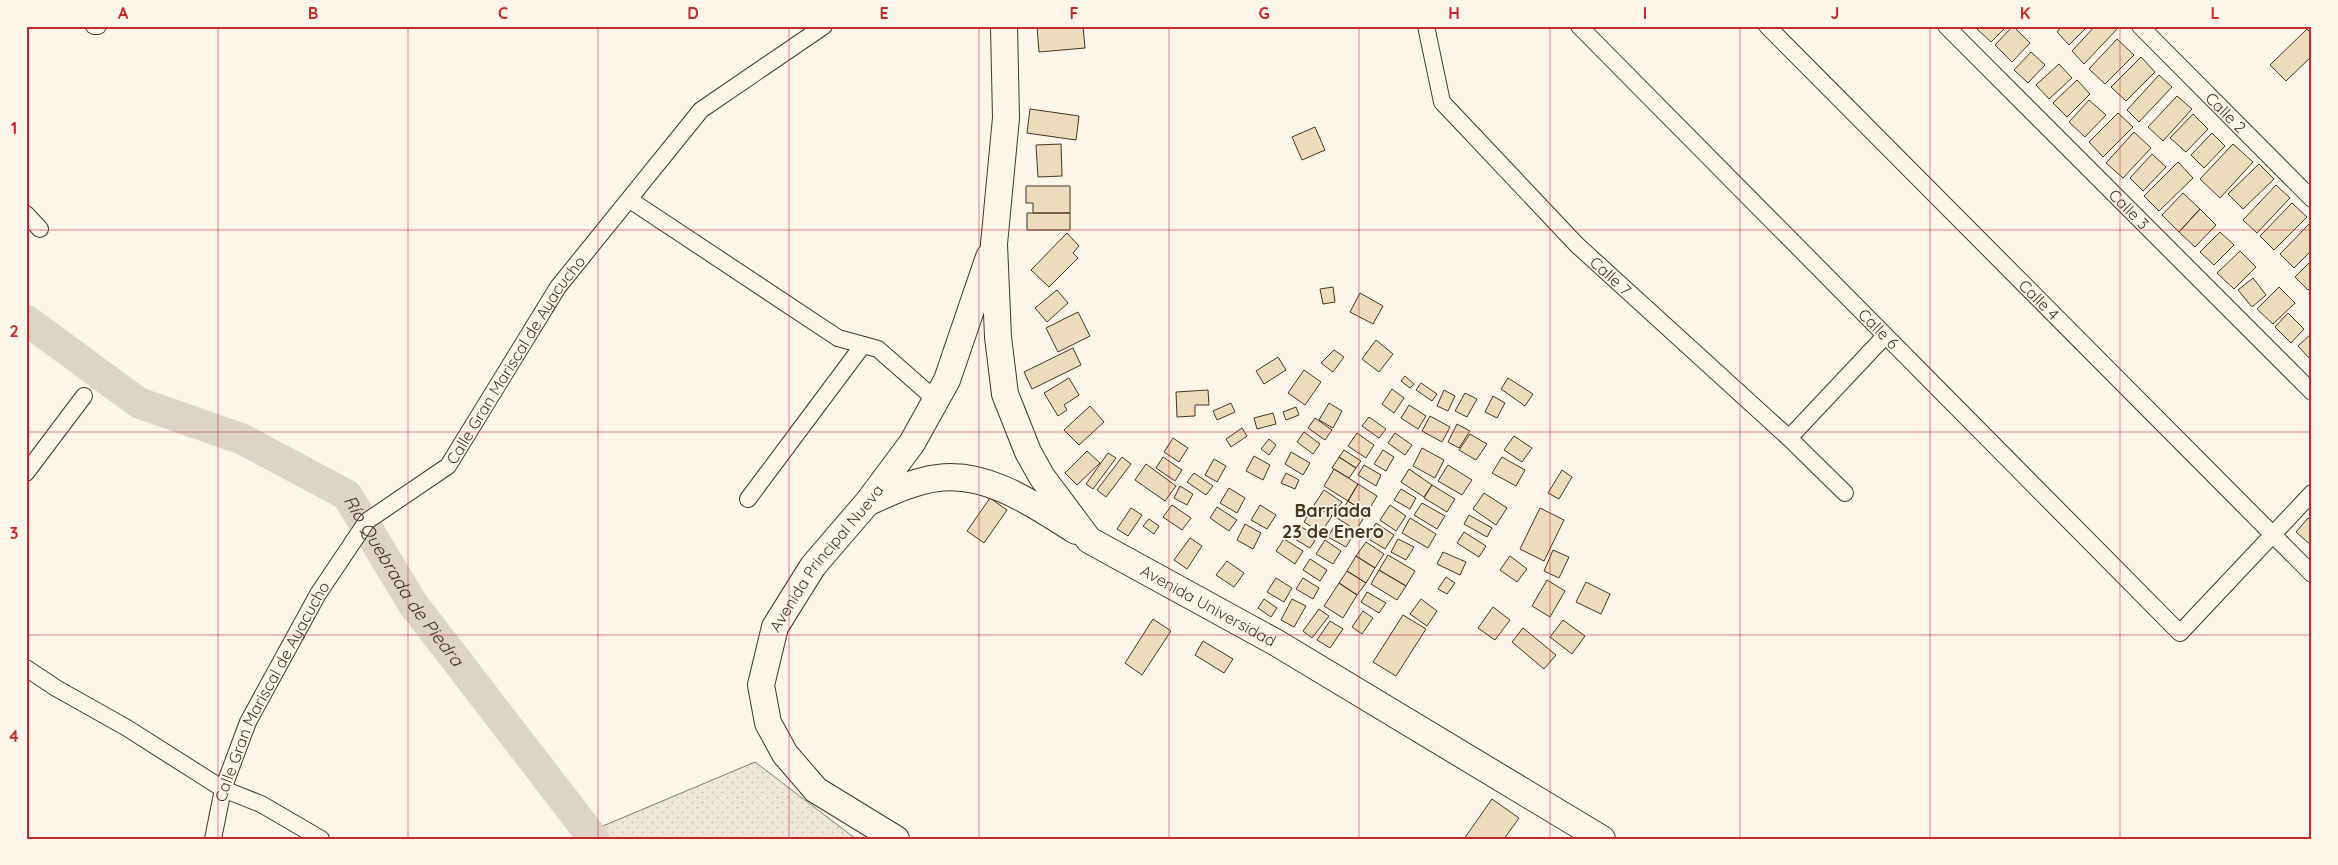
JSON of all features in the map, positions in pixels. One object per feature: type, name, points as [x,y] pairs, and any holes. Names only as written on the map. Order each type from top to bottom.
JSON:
[{"type":"highway","points":[[994,244],[1006,118],[1004,26]]},
{"type":"highway","name":"Avenida Principal Nueva","points":[[896,839],[816,790],[785,754],[768,723],[761,685],[775,627],[813,566],[868,502],[912,442],[947,380],[994,244]]},
{"type":"highway","name":"Avenida Universidad","points":[[994,244],[998,336],[1005,394],[1028,452],[1042,478],[1090,540],[1275,642],[1602,839]]},
{"type":"highway","points":[[868,502],[906,486],[939,478],[962,478],[986,483],[1010,492],[1037,506],[1090,540]]},
{"type":"street","name":"Calle Gran Mariscal de Ayacucho","points":[[213,839],[223,789],[252,714],[318,594],[367,521],[448,466],[558,287],[701,110],[824,26]]},
{"type":"street","name":"Calle 7","points":[[1426,26],[1442,102],[1577,245],[1789,438],[1845,493]]},
{"type":"street","name":"Calle 6","points":[[1579,26],[2180,633],[2272,534]]},
{"type":"street","name":"Calle 4","points":[[1767,26],[2312,574]]},
{"type":"street","name":"Calle 3","points":[[1946,26],[2312,392]]},
{"type":"street","name":"Calle 2","points":[[2140,26],[2312,199]]},
{"type":"street","points":[[630,200],[838,338],[878,350],[936,400]]},
{"type":"street","points":[[26,214],[40,229]]},
{"type":"street","points":[[1789,438],[1885,336]]},
{"type":"street","points":[[748,499],[863,345]]},
{"type":"street","points":[[26,473],[84,396]]},
{"type":"street","points":[[2272,534],[2312,493]]},
{"type":"street","points":[[26,668],[56,688],[127,728],[223,789],[261,804],[321,839]]},
{"type":"shaded area","points":[[755,762],[856,839],[572,839]]},
{"type":"building","points":[[1037,26],[1083,26],[1085,48],[1039,52]]},
{"type":"building","points":[[1980,26],[2007,26],[1991,42],[1977,29]]},
{"type":"building","points":[[2013,26],[2030,43],[2012,62],[1995,45]]},
{"type":"building","points":[[2062,26],[2088,26],[2069,45],[2057,32]]},
{"type":"building","points":[[2095,26],[2116,26],[2118,28],[2084,64],[2072,51]]},
{"type":"building","points":[[2307,29],[2312,34],[2312,56],[2286,81],[2270,65]]},
{"type":"building","points":[[2117,39],[2134,55],[2105,84],[2089,69]]},
{"type":"building","points":[[2031,52],[2045,65],[2028,83],[2014,70]]},
{"type":"building","points":[[2141,57],[2155,72],[2126,101],[2111,87]]},
{"type":"building","points":[[2059,64],[2072,78],[2049,99],[2036,85]]},
{"type":"building","points":[[2159,75],[2172,87],[2139,122],[2127,110]]},
{"type":"building","points":[[2077,80],[2090,94],[2067,117],[2053,103]]},
{"type":"building","points":[[2177,96],[2192,109],[2163,141],[2148,127]]},
{"type":"building","points":[[2089,100],[2106,115],[2085,137],[2069,122]]},
{"type":"building","points":[[1030,109],[1079,116],[1076,140],[1027,133]]},
{"type":"building","points":[[2118,113],[2133,127],[2103,157],[2089,142]]},
{"type":"building","points":[[2193,114],[2208,129],[2186,152],[2170,138]]},
{"type":"building","points":[[1315,127],[1325,150],[1302,160],[1292,137]]},
{"type":"building","points":[[2134,132],[2151,148],[2123,178],[2106,163]]},
{"type":"building","points":[[2212,133],[2225,146],[2204,168],[2191,155]]},
{"type":"building","points":[[1061,144],[1062,176],[1038,177],[1036,145]]},
{"type":"building","points":[[2233,144],[2253,162],[2220,198],[2200,179]]},
{"type":"building","points":[[2152,154],[2166,167],[2143,191],[2130,178]]},
{"type":"building","points":[[2178,162],[2193,178],[2159,211],[2144,196]]},
{"type":"building","points":[[2259,164],[2274,179],[2243,209],[2228,194]]},
{"type":"building","points":[[2276,185],[2290,198],[2257,233],[2243,220]]},
{"type":"building","points":[[1026,186],[1070,186],[1070,213],[1033,213],[1033,203],[1026,203]]},
{"type":"building","points":[[2183,193],[2200,209],[2179,232],[2162,215]]},
{"type":"building","points":[[2292,203],[2307,217],[2274,250],[2260,236]]},
{"type":"building","points":[[2200,209],[2216,225],[2195,247],[2179,232]]},
{"type":"building","points":[[1027,213],[1070,213],[1070,230],[1027,230]]},
{"type":"building","points":[[2312,221],[2312,250],[2294,268],[2280,254]]},
{"type":"building","points":[[2220,232],[2234,245],[2214,265],[2200,252]]},
{"type":"building","points":[[1067,233],[1079,246],[1073,253],[1078,258],[1049,287],[1031,270]]},
{"type":"building","points":[[2240,251],[2256,267],[2234,289],[2217,273]]},
{"type":"building","points":[[2312,260],[2312,286],[2308,290],[2295,277]]},
{"type":"building","points":[[2253,278],[2266,295],[2252,307],[2238,290]]},
{"type":"building","points":[[1333,287],[1335,302],[1323,304],[1320,289]]},
{"type":"building","points":[[2279,287],[2295,303],[2273,324],[2257,309]]},
{"type":"building","points":[[1057,290],[1068,303],[1047,322],[1035,308]]},
{"type":"building","points":[[1360,293],[1383,306],[1373,324],[1350,312]]},
{"type":"building","points":[[1078,312],[1090,336],[1058,352],[1046,328]]},
{"type":"building","points":[[2288,313],[2304,329],[2291,343],[2275,327]]},
{"type":"building","points":[[2312,333],[2312,358],[2310,359],[2298,346]]},
{"type":"building","points":[[1376,340],[1393,354],[1379,372],[1362,359]]},
{"type":"building","points":[[1073,348],[1081,365],[1032,389],[1024,372]]},
{"type":"building","points":[[1334,350],[1344,357],[1333,372],[1321,363]]},
{"type":"building","points":[[1278,357],[1286,370],[1264,384],[1256,371]]},
{"type":"building","points":[[1304,370],[1321,382],[1305,405],[1288,393]]},
{"type":"building","points":[[1405,376],[1414,384],[1410,388],[1401,381]]},
{"type":"building","points":[[1069,378],[1079,395],[1064,405],[1067,410],[1058,416],[1044,393]]},
{"type":"building","points":[[1508,378],[1533,394],[1525,406],[1501,389]]},
{"type":"building","points":[[1421,383],[1437,394],[1432,401],[1416,390]]},
{"type":"building","points":[[1392,389],[1404,398],[1394,413],[1382,404]]},
{"type":"building","points":[[1208,390],[1209,405],[1195,405],[1195,416],[1177,417],[1176,392]]},
{"type":"building","points":[[1444,390],[1455,396],[1448,411],[1437,406]]},
{"type":"building","points":[[1465,393],[1477,399],[1467,417],[1455,411]]},
{"type":"building","points":[[1493,396],[1505,403],[1497,418],[1485,412]]},
{"type":"building","points":[[1231,403],[1235,412],[1217,420],[1213,411]]},
{"type":"building","points":[[1329,403],[1342,411],[1333,428],[1319,420]]},
{"type":"building","points":[[1409,405],[1426,416],[1418,429],[1401,418]]},
{"type":"building","points":[[1090,406],[1104,422],[1079,445],[1064,430]]},
{"type":"building","points":[[1296,407],[1299,415],[1286,420],[1283,412]]},
{"type":"building","points":[[1273,413],[1276,424],[1257,429],[1254,418]]},
{"type":"building","points":[[1430,416],[1450,427],[1442,442],[1422,431]]},
{"type":"building","points":[[1369,417],[1386,429],[1379,438],[1362,426]]},
{"type":"building","points":[[1315,418],[1332,430],[1325,440],[1308,428]]},
{"type":"building","points":[[1457,424],[1470,431],[1459,448],[1448,442]]},
{"type":"building","points":[[1242,428],[1247,436],[1231,447],[1226,439]]},
{"type":"building","points":[[1304,432],[1320,444],[1313,454],[1297,442]]},
{"type":"building","points":[[1357,433],[1374,445],[1366,458],[1348,446]]},
{"type":"building","points":[[1395,433],[1412,445],[1405,455],[1388,443]]},
{"type":"building","points":[[1470,434],[1487,444],[1476,460],[1459,450]]},
{"type":"building","points":[[1514,436],[1532,448],[1522,462],[1504,450]]},
{"type":"building","points":[[1173,438],[1188,448],[1179,462],[1164,452]]},
{"type":"building","points":[[1269,439],[1276,445],[1269,455],[1261,449]]},
{"type":"building","points":[[1422,448],[1444,460],[1435,478],[1413,466]]},
{"type":"building","points":[[1344,450],[1361,461],[1356,468],[1339,457]]},
{"type":"building","points":[[1383,450],[1394,457],[1386,471],[1374,464]]},
{"type":"building","points":[[1087,451],[1100,463],[1077,485],[1065,473]]},
{"type":"building","points":[[1291,452],[1310,463],[1303,475],[1285,464]]},
{"type":"building","points":[[1108,453],[1116,458],[1093,489],[1086,484]]},
{"type":"building","points":[[1254,456],[1270,465],[1263,480],[1246,471]]},
{"type":"building","points":[[1122,457],[1131,464],[1106,497],[1097,490]]},
{"type":"building","points":[[1163,457],[1182,470],[1175,481],[1156,468]]},
{"type":"building","points":[[1339,457],[1356,468],[1349,478],[1332,468]]},
{"type":"building","points":[[1502,457],[1525,470],[1516,486],[1492,473]]},
{"type":"building","points":[[1214,459],[1226,466],[1217,482],[1205,475]]},
{"type":"building","points":[[1146,464],[1176,486],[1165,501],[1135,480]]},
{"type":"building","points":[[1364,465],[1381,475],[1376,486],[1358,475]]},
{"type":"building","points":[[1448,465],[1472,480],[1462,495],[1438,481]]},
{"type":"building","points":[[1334,469],[1358,484],[1348,501],[1324,486]]},
{"type":"building","points":[[1409,469],[1432,485],[1424,497],[1401,482]]},
{"type":"building","points":[[1562,470],[1572,477],[1559,499],[1548,493]]},
{"type":"building","points":[[1194,473],[1213,486],[1206,495],[1187,482]]},
{"type":"building","points":[[1286,473],[1299,480],[1295,489],[1281,483]]},
{"type":"building","points":[[1358,484],[1377,496],[1367,513],[1348,501]]},
{"type":"building","points":[[1432,485],[1455,499],[1447,512],[1424,498]]},
{"type":"building","points":[[1180,486],[1193,494],[1187,505],[1174,498]]},
{"type":"building","points":[[1229,488],[1245,498],[1237,513],[1220,503]]},
{"type":"building","points":[[1401,489],[1416,498],[1410,509],[1394,500]]},
{"type":"building","points":[[1324,490],[1342,502],[1332,516],[1314,505]]},
{"type":"building","points":[[1484,493],[1507,508],[1496,525],[1473,509]]},
{"type":"building","points":[[990,498],[1007,510],[984,543],[967,531]]},
{"type":"building","points":[[1348,501],[1367,513],[1356,530],[1337,518]]},
{"type":"building","points":[[1422,503],[1445,516],[1437,529],[1414,515]]},
{"type":"building","points":[[1172,505],[1191,518],[1182,530],[1163,517]]},
{"type":"building","points":[[1260,505],[1276,515],[1267,529],[1251,520]]},
{"type":"building","points":[[1314,505],[1332,516],[1321,533],[1304,522]]},
{"type":"building","points":[[1390,505],[1406,516],[1396,531],[1380,520]]},
{"type":"building","points":[[1217,507],[1237,520],[1229,531],[1210,518]]},
{"type":"building","points":[[1131,508],[1142,515],[1128,536],[1117,529]]},
{"type":"building","points":[[1540,508],[1564,520],[1544,561],[1520,549]]},
{"type":"building","points":[[1469,515],[1492,528],[1487,537],[1464,524]]},
{"type":"building","points":[[1410,518],[1436,534],[1428,548],[1402,533]]},
{"type":"building","points":[[2308,518],[2312,521],[2312,546],[2296,532]]},
{"type":"building","points":[[1149,519],[1159,526],[1154,534],[1143,526]]},
{"type":"building","points":[[1336,523],[1354,534],[1346,547],[1328,537]]},
{"type":"building","points":[[1376,523],[1394,535],[1385,549],[1367,538]]},
{"type":"building","points":[[1245,524],[1261,533],[1253,549],[1237,540]]},
{"type":"building","points":[[1300,526],[1317,537],[1310,548],[1293,538]]},
{"type":"building","points":[[1464,532],[1486,546],[1479,557],[1457,543]]},
{"type":"building","points":[[1190,538],[1202,546],[1187,569],[1174,560]]},
{"type":"building","points":[[1284,539],[1303,551],[1295,564],[1276,551]]},
{"type":"building","points":[[1398,539],[1414,547],[1406,560],[1391,552]]},
{"type":"building","points":[[1325,540],[1341,551],[1333,564],[1316,554]]},
{"type":"building","points":[[1366,542],[1384,554],[1375,568],[1356,556]]},
{"type":"building","points":[[1553,550],[1569,557],[1559,578],[1544,571]]},
{"type":"building","points":[[1443,552],[1466,562],[1460,575],[1437,564]]},
{"type":"building","points":[[1388,555],[1415,571],[1406,586],[1379,570]]},
{"type":"building","points":[[1356,556],[1375,568],[1366,583],[1347,571]]},
{"type":"building","points":[[1510,556],[1527,569],[1517,582],[1500,570]]},
{"type":"building","points":[[1310,559],[1327,570],[1320,581],[1303,570]]},
{"type":"building","points":[[1227,561],[1244,573],[1234,587],[1216,575]]},
{"type":"building","points":[[1379,570],[1406,586],[1397,600],[1371,584]]},
{"type":"building","points":[[1347,571],[1366,583],[1357,595],[1339,583]]},
{"type":"building","points":[[1446,577],[1455,583],[1447,594],[1438,589]]},
{"type":"building","points":[[1276,578],[1292,588],[1284,602],[1267,592]]},
{"type":"building","points":[[1303,578],[1319,588],[1313,599],[1296,589]]},
{"type":"building","points":[[1547,580],[1565,591],[1550,617],[1532,606]]},
{"type":"building","points":[[1586,582],[1610,594],[1601,614],[1576,602]]},
{"type":"building","points":[[1339,583],[1357,595],[1343,618],[1324,606]]},
{"type":"building","points":[[1367,592],[1386,603],[1379,613],[1361,602]]},
{"type":"building","points":[[1264,599],[1277,608],[1271,617],[1258,608]]},
{"type":"building","points":[[1292,599],[1306,606],[1294,627],[1281,620]]},
{"type":"building","points":[[1421,599],[1437,611],[1427,626],[1410,614]]},
{"type":"building","points":[[1493,607],[1510,620],[1495,640],[1478,628]]},
{"type":"building","points":[[1319,609],[1329,616],[1312,638],[1303,631]]},
{"type":"building","points":[[1363,611],[1373,618],[1362,634],[1352,627]]},
{"type":"building","points":[[1403,615],[1426,629],[1396,676],[1373,662]]},
{"type":"building","points":[[1153,619],[1171,631],[1142,675],[1125,663]]},
{"type":"building","points":[[1563,620],[1585,636],[1572,654],[1550,637]]},
{"type":"building","points":[[1330,621],[1343,629],[1330,648],[1317,640]]},
{"type":"building","points":[[1523,628],[1556,655],[1544,669],[1512,642]]},
{"type":"building","points":[[1203,641],[1233,659],[1224,673],[1195,655]]},
{"type":"building","points":[[1492,799],[1519,818],[1504,839],[1464,839]]},
{"type":"waterway","name":"Río Quebrada de Piedra","points":[[26,320],[139,403],[242,439],[347,495],[413,604],[594,839]]},
{"type":"district","name":"Barriada 23 de Enero","points":[[1333,521]]}]
